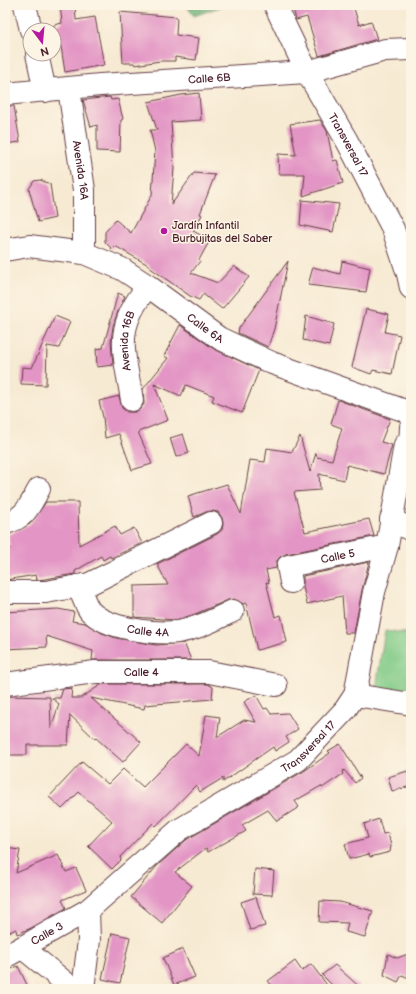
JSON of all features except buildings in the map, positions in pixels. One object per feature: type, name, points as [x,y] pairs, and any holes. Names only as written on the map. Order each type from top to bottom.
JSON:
[{"type":"street","points":[[25,5],[29,22]]},
{"type":"street","name":"Transversal 17","points":[[275,5],[307,72],[347,141],[393,229],[408,274],[411,288]]},
{"type":"street","name":"Calle 6B","points":[[5,94],[307,72],[385,50],[411,49]]},
{"type":"street","points":[[39,62],[45,91]]},
{"type":"street","name":"Avenida 16A","points":[[69,89],[84,190],[84,253]]},
{"type":"street","name":"Calle 6A","points":[[5,250],[29,246],[84,253],[122,269],[148,286],[219,338],[272,363],[411,413]]},
{"type":"street","name":"Avenida 16B","points":[[132,400],[122,342],[128,316],[136,301],[148,286]]},
{"type":"street","name":"Transversal 17","points":[[88,910],[179,830],[298,760],[345,710],[355,695],[374,592],[387,546],[411,416]]},
{"type":"street","points":[[411,427],[409,464],[411,474]]},
{"type":"street","points":[[10,522],[24,514],[39,489]]},
{"type":"street","points":[[391,519],[411,530]]},
{"type":"street","points":[[5,592],[46,592],[89,584],[211,523]]},
{"type":"street","name":"Calle 5","points":[[290,574],[387,546]]},
{"type":"street","name":"Calle 4A","points":[[78,586],[90,611],[112,625],[154,631],[178,632],[203,624],[233,611]]},
{"type":"street","name":"Calle 4","points":[[5,684],[95,672],[209,672],[276,685]]},
{"type":"street","points":[[355,695],[411,704]]},
{"type":"street","points":[[83,989],[89,940],[88,910]]},
{"type":"street","name":"Calle 3","points":[[14,953],[88,910]]},
{"type":"street","points":[[14,953],[73,989]]},
{"type":"green space","points":[[186,5],[226,5],[194,16]]},
{"type":"green space","points":[[385,630],[411,634],[411,700],[375,695]]},
{"type":"place","name":"Jardín Infantil Burbujitas del Saber","points":[[164,231]]}]
